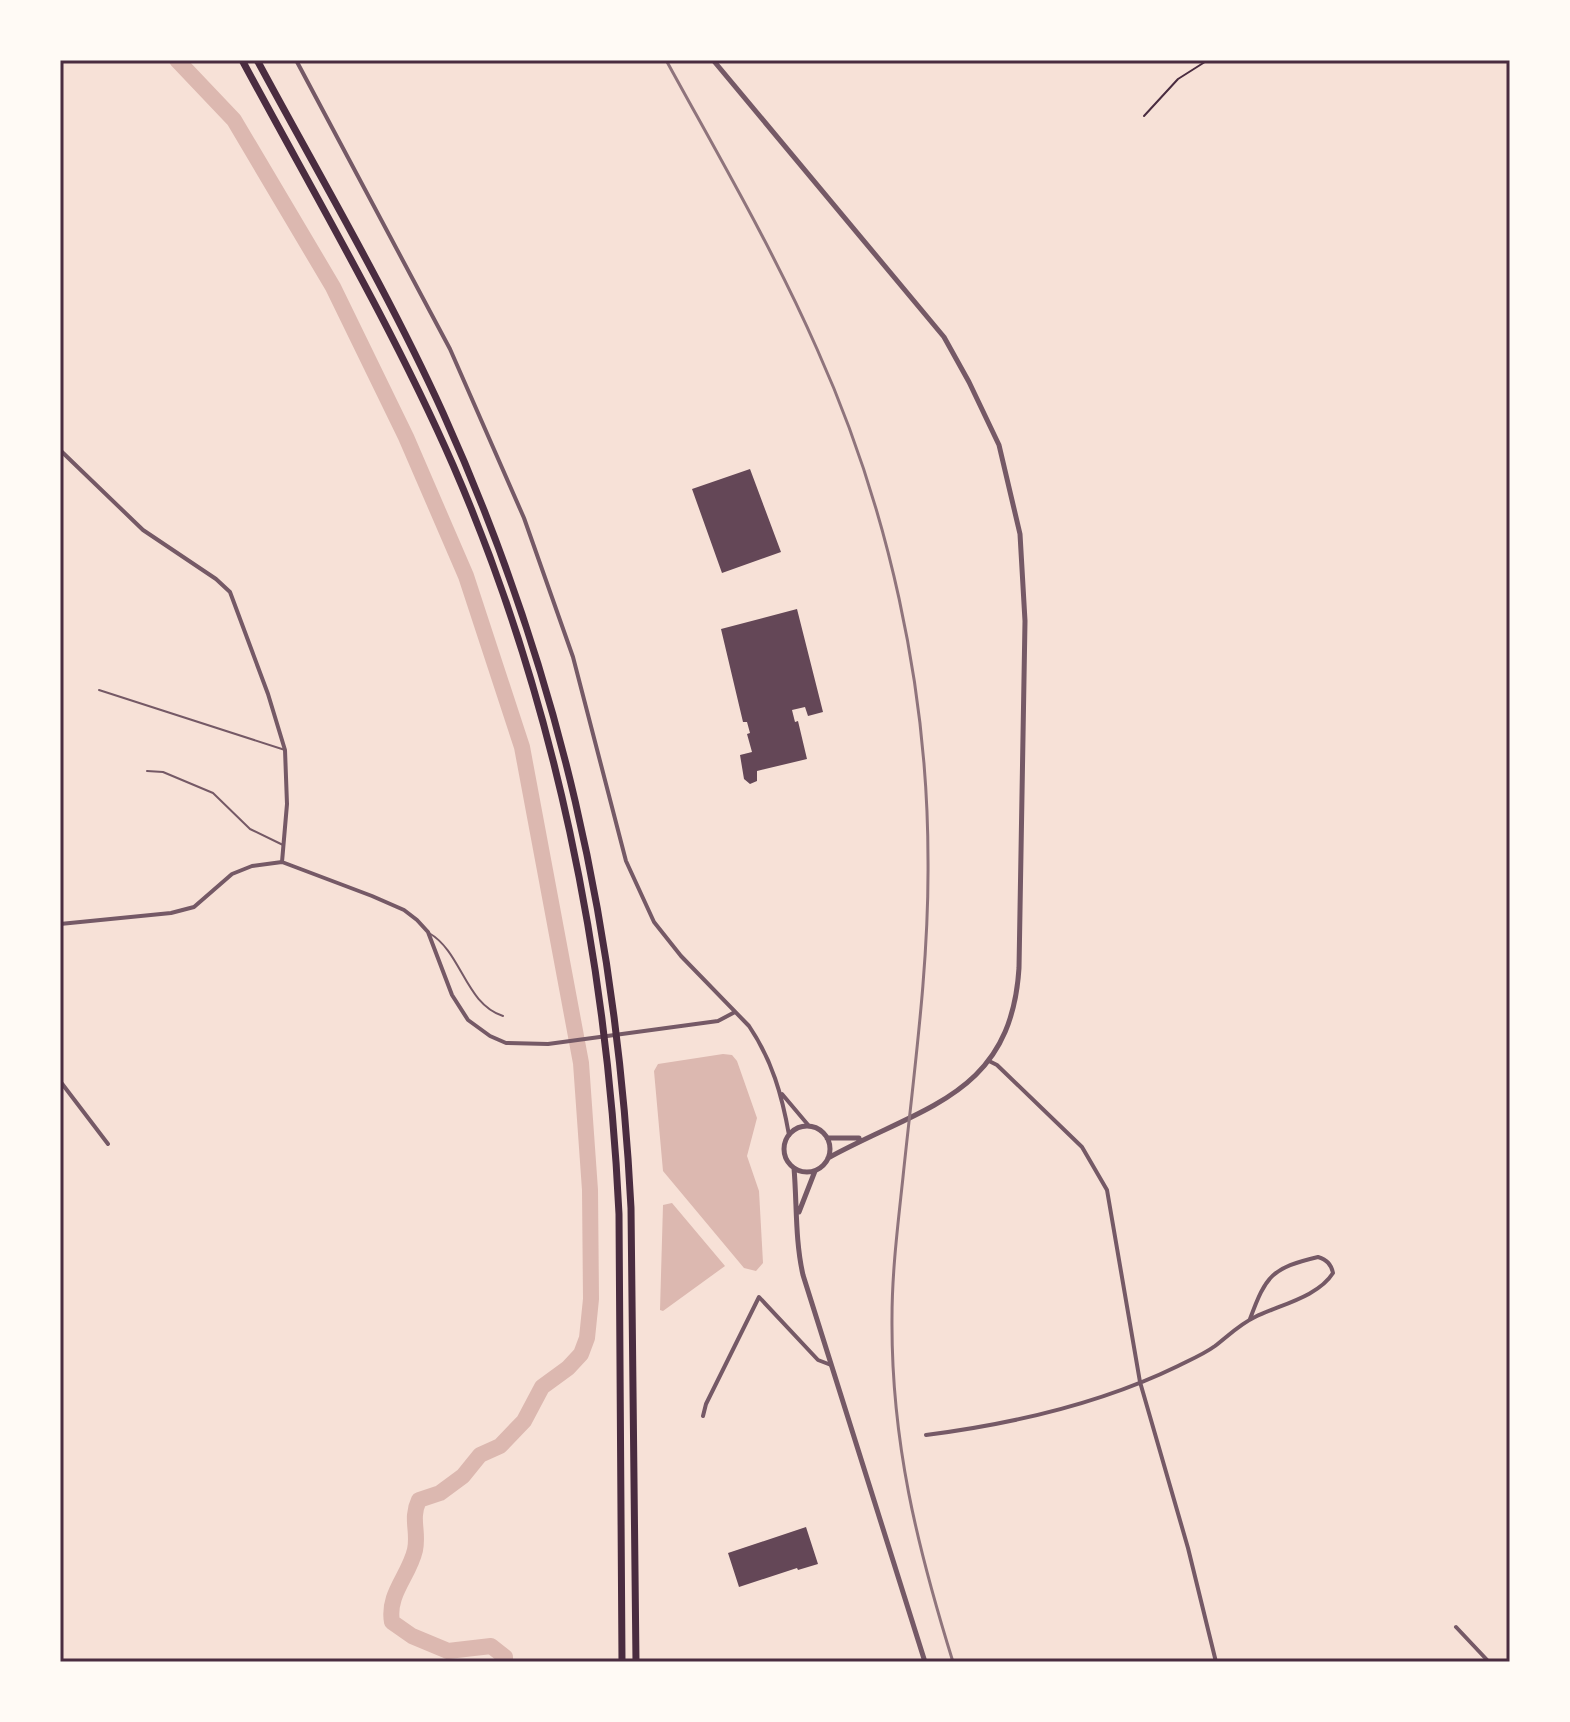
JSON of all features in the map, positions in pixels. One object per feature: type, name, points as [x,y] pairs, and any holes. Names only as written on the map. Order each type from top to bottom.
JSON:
[{"type":"highway","points":[[242,60],[400,355],[453,466],[519,645],[566,813],[587,922],[616,1143],[622,1662]]},
{"type":"highway","points":[[257,60],[401,328],[443,414],[499,546],[519,603],[572,782],[608,965],[627,1142],[631,1208],[636,1662]]},
{"type":"street","points":[[296,60],[450,349],[524,518],[573,657],[626,861],[654,922],[681,956],[749,1026],[769,1059],[781,1092],[789,1135]]},
{"type":"street","points":[[713,60],[944,337],[999,445],[1020,534],[1025,621],[1019,968],[1018,990],[1008,1031],[989,1061],[970,1082],[933,1106],[828,1158],[815,1171],[798,1217]]},
{"type":"street","points":[[60,450],[143,530],[216,579],[230,592],[285,750],[287,804],[282,862]]},
{"type":"street","points":[[60,924],[171,913],[194,907],[232,874],[252,866],[282,862],[404,910],[428,932],[452,995],[468,1020],[506,1043],[548,1044],[653,1030],[718,1021],[735,1012]]},
{"type":"street","points":[[989,1061],[997,1065],[1082,1147],[1107,1190],[1140,1382],[1188,1548],[1216,1662]]},
{"type":"street","points":[[60,1081],[108,1144]]},
{"type":"street","points":[[781,1092],[809,1126]]},
{"type":"street","points":[[815,1171],[794,1168],[785,1157],[785,1142],[789,1135],[801,1127],[816,1128],[827,1138],[828,1158]]},
{"type":"street","points":[[827,1138],[864,1138]]},
{"type":"street","points":[[794,1168],[798,1217],[796,1240],[803,1275],[925,1662]]},
{"type":"street","points":[[926,1435],[992,1426],[1094,1400],[1140,1382],[1212,1348],[1250,1319],[1312,1292],[1328,1281],[1333,1273],[1331,1267],[1325,1259],[1318,1257],[1275,1272],[1261,1290],[1250,1319]]},
{"type":"street","points":[[703,1416],[759,1297],[818,1360],[831,1365]]},
{"type":"street","points":[[1456,1627],[1489,1662]]},
{"type":"lane","points":[[99,690],[285,750]]},
{"type":"lane","points":[[147,771],[163,772],[213,793],[250,829],[284,845]]},
{"type":"lane","points":[[428,932],[445,947],[490,1012],[503,1016]]},
{"type":"path","points":[[1144,116],[1178,79],[1208,60]]},
{"type":"shaded area","points":[[732,1055],[737,1061],[757,1118],[747,1156],[759,1191],[763,1263],[756,1271],[744,1268],[663,1171],[654,1071],[658,1064]]},
{"type":"shaded area","points":[[672,1203],[725,1266],[663,1311],[660,1310],[663,1205]]},
{"type":"building","points":[[750,469],[781,552],[722,573],[692,489]]},
{"type":"building","points":[[797,609],[823,712],[808,716],[805,707],[792,710],[795,722],[798,721],[807,759],[757,771],[757,781],[750,784],[744,779],[740,755],[752,752],[747,734],[750,733],[747,722],[743,722],[721,629]]},
{"type":"building","points":[[806,1527],[818,1564],[739,1587],[728,1553]]},
{"type":"waterway","points":[[177,60],[234,120],[333,287],[406,437],[466,576],[522,747],[581,1063],[590,1190],[591,1299],[587,1338],[581,1354],[542,1387],[524,1421],[500,1446],[480,1455],[463,1476],[440,1493],[419,1500],[415,1513],[415,1550],[395,1594],[391,1612],[392,1622],[412,1636],[448,1651],[491,1646],[505,1657],[505,1662]]},
{"type":"railway","points":[[666,60],[782,275],[842,409],[883,535],[912,664],[926,795],[928,900],[920,1018],[894,1265],[893,1363],[901,1450],[909,1493],[928,1577],[953,1662]]}]
